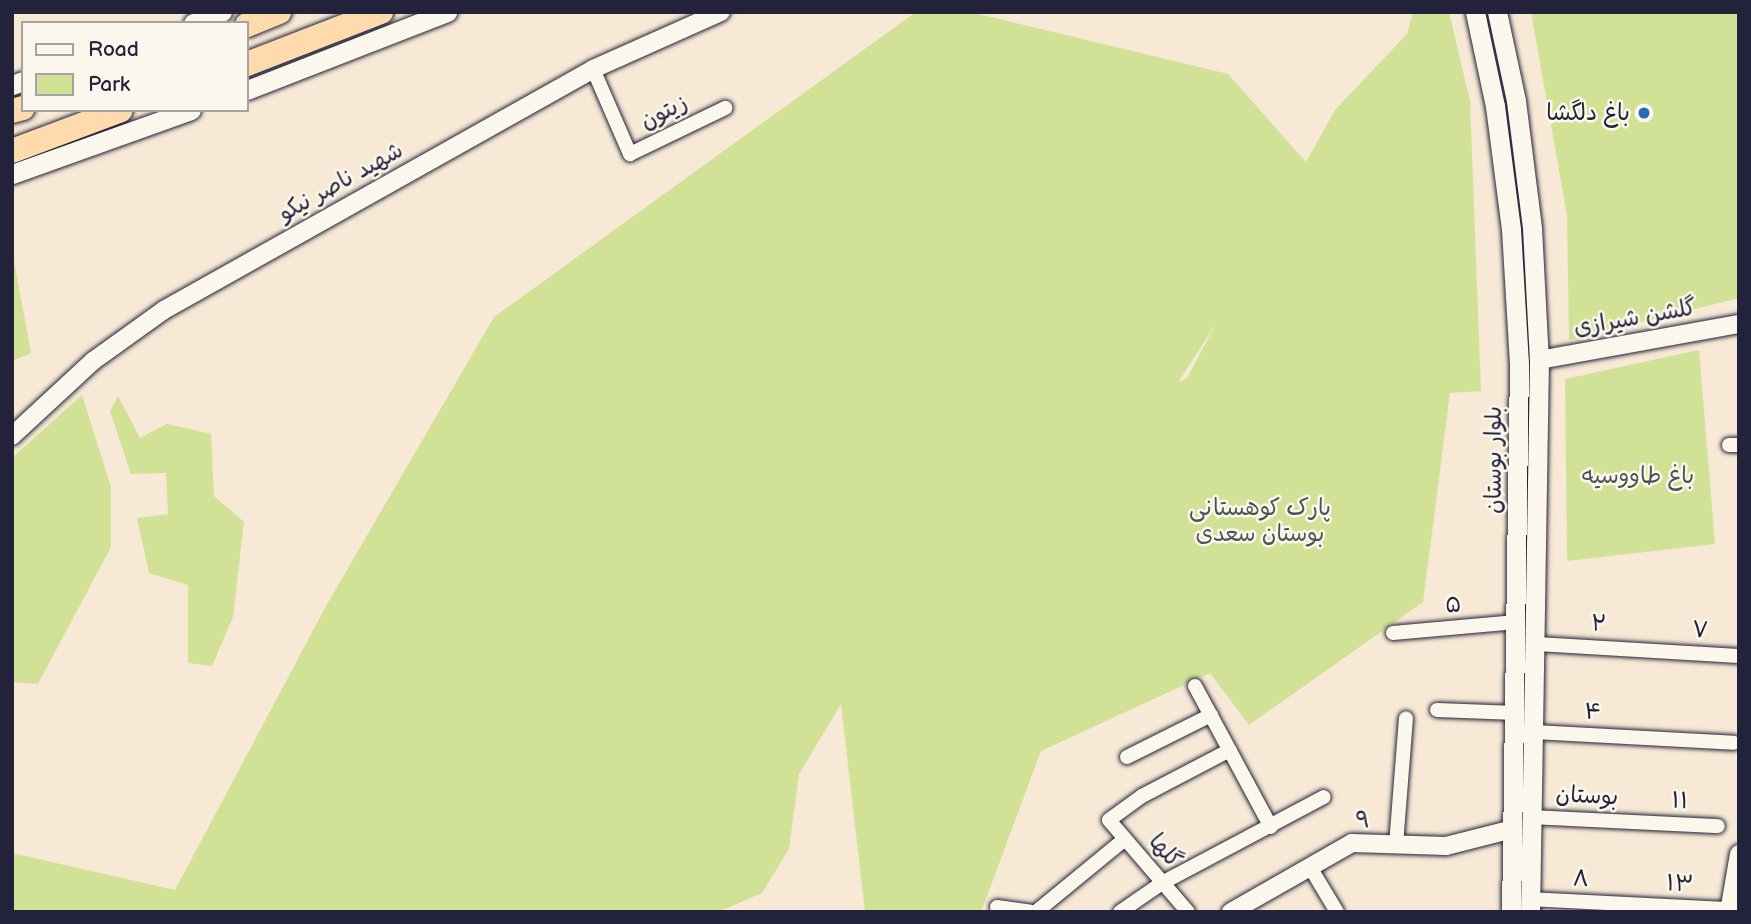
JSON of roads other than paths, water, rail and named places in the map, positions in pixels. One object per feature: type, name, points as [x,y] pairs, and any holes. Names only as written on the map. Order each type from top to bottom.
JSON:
[{"type":"highway","points":[[248,26],[280,12]]},
{"type":"highway","points":[[248,64],[381,12]]},
{"type":"highway","points":[[12,151],[116,112]]},
{"type":"main road","points":[[198,21],[222,12]]},
{"type":"main road","points":[[248,90],[447,12]]},
{"type":"main road","name":"بلوار بوستان","points":[[1475,12],[1496,106],[1510,229],[1519,363],[1518,591],[1511,912]]},
{"type":"main road","name":"بلوار بوستان","points":[[1497,12],[1516,102],[1532,228],[1539,360],[1538,589],[1530,906]]},
{"type":"main road","points":[[1496,106],[1516,102]]},
{"type":"main road","points":[[12,174],[185,112]]},
{"type":"main road","points":[[1519,363],[1539,360]]},
{"type":"main road","points":[[1518,591],[1538,589]]},
{"type":"street","name":"شهید ناصر نیکو","points":[[12,436],[93,361],[145,322],[593,69],[722,12]]},
{"type":"street","name":"زیتون","points":[[593,69],[630,154],[725,108]]},
{"type":"street","name":"گلشن شیرازی","points":[[1539,360],[1739,324]]},
{"type":"street","name":"۵","points":[[1392,633],[1517,622]]},
{"type":"street","name":"۲","points":[[1537,644],[1658,650]]},
{"type":"street","name":"۷","points":[[1658,650],[1739,656]]},
{"type":"street","points":[[1195,686],[1271,827]]},
{"type":"street","points":[[1437,710],[1516,713]]},
{"type":"street","points":[[1127,757],[1211,715]]},
{"type":"street","points":[[1396,845],[1406,718]]},
{"type":"street","name":"۴","points":[[1534,732],[1734,743]]},
{"type":"street","name":"گلها","points":[[1188,912],[1109,820],[1142,796],[1230,750]]},
{"type":"street","points":[[1120,912],[1162,883],[1324,797]]},
{"type":"street","name":"بوستان","points":[[1532,817],[1640,822]]},
{"type":"street","name":"۱۱","points":[[1640,822],[1718,826]]},
{"type":"street","name":"۹","points":[[1231,912],[1352,843],[1446,846],[1513,828]]},
{"type":"street","points":[[1037,912],[1125,839]]},
{"type":"street","points":[[1729,910],[1739,854]]},
{"type":"street","points":[[1310,867],[1337,912]]},
{"type":"street","name":"۸","points":[[1530,906],[1629,908]]},
{"type":"street","points":[[997,907],[1031,912]]},
{"type":"street","name":"۱۳","points":[[1629,908],[1729,910]]},
{"type":"place","name":"باغ دلگشا","points":[[1644,113]]},
{"type":"park label","name":"باغ طاووسیه","points":[[1638,476]]},
{"type":"park label","name":"پارک کوهستانی بوستان سعدی","points":[[1260,521]]}]
